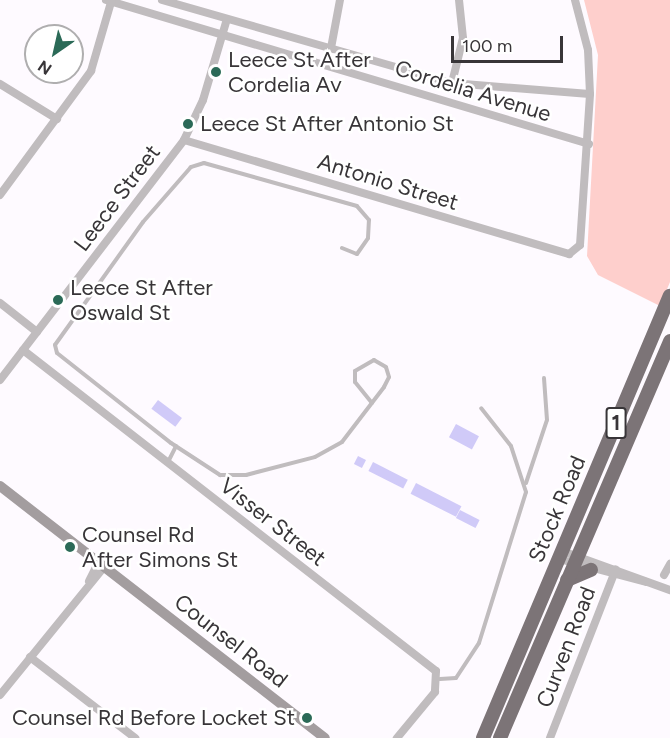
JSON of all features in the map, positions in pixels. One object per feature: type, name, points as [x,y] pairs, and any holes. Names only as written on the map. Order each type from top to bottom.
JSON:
[{"type":"highway","name":"Stock Road","points":[[483,738],[670,296]]},
{"type":"highway","name":"Stock Road","points":[[500,738],[670,341]]},
{"type":"highway","points":[[567,580],[591,570]]},
{"type":"street","name":"Cordelia Avenue","points":[[162,0],[452,83],[590,94]]},
{"type":"street","points":[[331,48],[340,0]]},
{"type":"street","points":[[452,83],[463,38],[459,0]]},
{"type":"street","points":[[575,0],[588,50],[589,144]]},
{"type":"street","name":"Cordelia Avenue","points":[[109,1],[589,144]]},
{"type":"street","points":[[0,195],[91,71],[109,1]]},
{"type":"street","name":"Leece Street","points":[[0,380],[184,140],[203,100],[227,20]]},
{"type":"street","points":[[0,84],[57,119]]},
{"type":"street","name":"Antonio Street","points":[[184,140],[569,254],[579,245],[589,144]]},
{"type":"street","points":[[0,303],[37,332]]},
{"type":"street","name":"Visser Street","points":[[23,350],[440,679]]},
{"type":"street","name":"Counsel Road","points":[[0,486],[324,738]]},
{"type":"street","points":[[560,555],[670,590]]},
{"type":"street","points":[[575,560],[591,570],[614,573]]},
{"type":"street","points":[[664,575],[670,564]]},
{"type":"street","points":[[0,695],[101,565]]},
{"type":"street","name":"Curven Road","points":[[550,738],[614,573]]},
{"type":"street","points":[[30,657],[135,738]]},
{"type":"street","points":[[397,738],[440,679]]},
{"type":"lane","points":[[342,248],[357,254],[368,238],[369,220],[357,206],[204,163],[177,179],[55,345],[57,353],[176,446],[220,475],[246,475],[315,457],[342,442],[372,403],[389,377],[386,367],[374,360],[355,371],[355,382],[372,403]]},
{"type":"lane","points":[[440,679],[456,678],[480,643],[547,420],[544,378]]},
{"type":"lane","points":[[481,408],[511,446],[526,484]]},
{"type":"lane","points":[[168,463],[176,446]]},
{"type":"shaded area","points":[[584,0],[670,0],[670,282],[660,306],[598,275],[587,256],[598,55]]},
{"type":"building","points":[[158,400],[182,418],[175,427],[151,409]]},
{"type":"building","points":[[456,424],[479,436],[472,449],[449,437]]},
{"type":"building","points":[[358,456],[366,460],[362,468],[354,464]]},
{"type":"building","points":[[373,462],[408,480],[403,489],[368,471]]},
{"type":"building","points":[[416,483],[461,506],[456,517],[411,494]]},
{"type":"building","points":[[460,510],[480,520],[476,528],[456,518]]},
{"type":"place","name":"Leece St After Cordelia Av","points":[[216,72]]},
{"type":"place","name":"Leece St After Antonio St","points":[[188,124]]},
{"type":"place","name":"Leece St After Oswald St","points":[[58,300]]},
{"type":"place","name":"Counsel Rd After Simons St","points":[[70,547]]},
{"type":"place","name":"Counsel Rd Before Locket St","points":[[307,718]]}]
